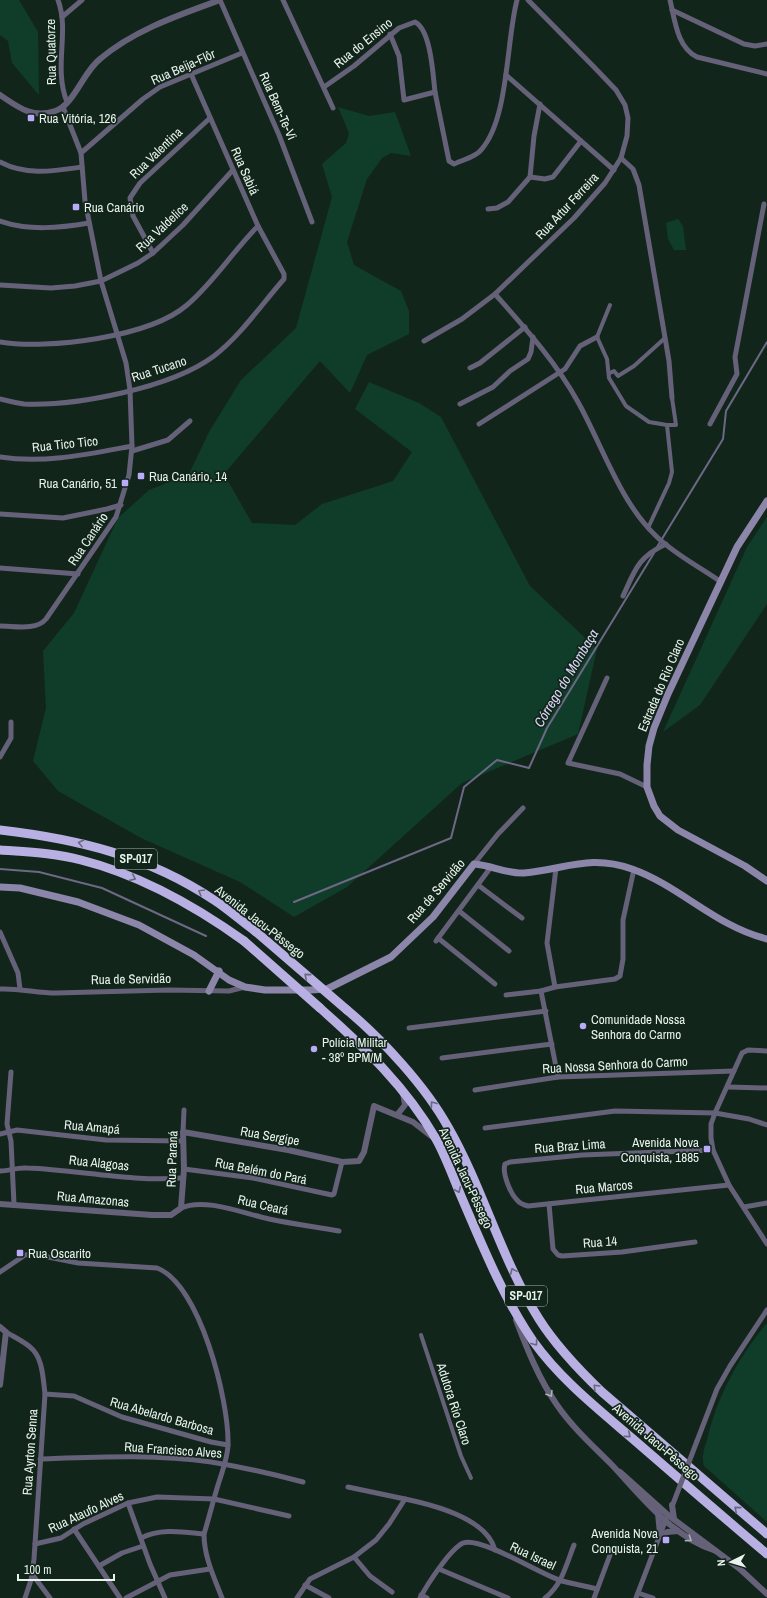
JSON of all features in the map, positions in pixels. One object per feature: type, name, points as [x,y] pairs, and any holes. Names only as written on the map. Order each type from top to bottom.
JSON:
[{"type":"highway","name":"Avenida Jacu-Pêssego","points":[[0,830],[74,841],[115,851],[151,865],[214,900],[255,931],[362,1023],[394,1056],[432,1102],[448,1126],[466,1161],[516,1279],[539,1319],[561,1348],[602,1392],[767,1534]]},
{"type":"highway","name":"Avenida Jacu-Pêssego","points":[[0,850],[36,852],[81,860],[124,874],[177,897],[215,920],[244,941],[370,1052],[403,1091],[437,1140],[470,1217],[507,1294],[534,1342],[569,1382],[767,1554]]},
{"type":"main road","name":"Estrada do Rio Claro","points":[[767,501],[745,532],[654,728],[649,746],[647,765],[648,787],[654,806],[660,816],[694,839],[745,866],[767,881]]},
{"type":"main road","name":"Rua de Servidão","points":[[245,987],[265,990],[327,989],[391,957],[433,916],[474,864],[515,873],[556,868],[594,861],[618,864],[655,879],[724,923],[741,931],[767,939]]},
{"type":"main road","points":[[0,887],[20,888],[78,902],[139,924],[194,955],[229,980],[245,987]]},
{"type":"main road","points":[[209,991],[218,971]]},
{"type":"street","name":"Rua Quatorze","points":[[58,0],[62,18],[60,76],[65,105]]},
{"type":"street","points":[[62,18],[82,0]]},
{"type":"street","points":[[0,95],[28,113],[42,114],[57,111],[65,105],[92,66],[106,54],[152,27],[220,0]]},
{"type":"street","name":"Rua Bem-Te-Vi","points":[[220,0],[279,135],[312,222]]},
{"type":"street","name":"Rua do Ensino","points":[[283,0],[333,108]]},
{"type":"street","points":[[390,34],[399,56],[404,100],[435,92],[449,161],[454,164],[480,152],[489,140],[495,126],[506,75],[511,25],[517,0]]},
{"type":"street","name":"Rua Artur Ferreira","points":[[424,341],[462,319],[495,294],[574,218],[614,170],[621,158],[627,136],[628,118],[625,104],[616,90],[594,66],[528,0]]},
{"type":"street","points":[[670,0],[683,47],[689,53],[697,57],[767,74]]},
{"type":"street","points":[[672,10],[744,44],[755,46],[767,44]]},
{"type":"street","name":"Rua do Ensino","points":[[324,87],[354,66],[390,34],[408,23],[415,22],[419,24],[428,47],[435,92]]},
{"type":"street","name":"Rua Beija-Flôr","points":[[81,153],[160,87],[242,53]]},
{"type":"street","name":"Rua Sabiá","points":[[191,74],[232,171],[258,226],[284,274]]},
{"type":"street","points":[[506,75],[614,170]]},
{"type":"street","points":[[488,209],[497,208],[508,202],[530,177],[534,136],[540,104]]},
{"type":"street","name":"Rua Canário","points":[[0,626],[27,627],[43,623],[113,523],[121,505],[129,475],[132,448],[130,390],[126,363],[101,281],[90,223],[81,153],[65,105]]},
{"type":"street","name":"Rua Valentina","points":[[152,253],[133,216],[130,198],[140,183],[210,118]]},
{"type":"street","points":[[530,177],[545,179],[553,176],[581,141]]},
{"type":"street","points":[[596,337],[607,359],[610,373],[609,378],[626,406],[649,422],[676,425],[669,361],[637,180],[633,169],[621,158]]},
{"type":"street","points":[[0,162],[16,169],[31,172],[82,167]]},
{"type":"street","name":"Rua Valdelice","points":[[0,285],[51,288],[75,286],[101,281],[138,263],[152,253],[184,225],[232,171]]},
{"type":"street","points":[[710,424],[737,374],[735,357],[765,205],[758,202]]},
{"type":"street","points":[[0,221],[38,228],[55,228],[90,223]]},
{"type":"street","points":[[0,342],[16,345],[60,344],[92,340],[151,326],[187,306],[258,226]]},
{"type":"street","name":"Rua Tucano","points":[[0,399],[23,404],[92,399],[130,390],[194,370],[215,355],[244,327],[284,279],[284,274]]},
{"type":"street","points":[[495,294],[525,327],[559,372],[579,404],[624,492],[638,516],[648,528],[666,544],[721,582]]},
{"type":"street","points":[[479,424],[559,372],[566,369],[580,346],[596,337],[610,305]]},
{"type":"street","points":[[470,368],[480,363],[525,327]]},
{"type":"street","points":[[460,404],[493,387],[510,371],[528,359],[531,352],[533,337]]},
{"type":"street","points":[[610,373],[614,371],[618,376],[634,366],[665,338]]},
{"type":"street","name":"Rua Tico Tico","points":[[0,457],[46,460],[132,448],[168,440],[190,421]]},
{"type":"street","points":[[648,528],[669,483],[672,472],[667,425]]},
{"type":"street","points":[[0,514],[63,518],[121,505]]},
{"type":"street","points":[[623,596],[641,561],[647,554],[666,544]]},
{"type":"street","points":[[0,568],[78,574]]},
{"type":"street","points":[[607,678],[568,763],[620,774],[648,787]]},
{"type":"street","points":[[0,757],[11,738],[11,722]]},
{"type":"street","points":[[474,864],[498,834],[524,808]]},
{"type":"street","points":[[491,867],[437,939],[495,984]]},
{"type":"street","points":[[555,987],[547,943],[556,868]]},
{"type":"street","points":[[506,995],[615,979],[620,976],[623,959],[623,920],[634,870]]},
{"type":"street","points":[[478,885],[522,918]]},
{"type":"street","points":[[459,911],[509,951]]},
{"type":"street","points":[[0,932],[18,973],[20,989]]},
{"type":"street","name":"Rua de Servidão","points":[[0,989],[20,989],[41,993],[168,990],[228,991],[245,987]]},
{"type":"street","points":[[541,991],[558,1077]]},
{"type":"street","points":[[410,1028],[546,1011]]},
{"type":"street","points":[[442,1058],[552,1044]]},
{"type":"street","points":[[767,1051],[744,1051],[711,1124],[713,1150],[729,1185],[767,1244]]},
{"type":"street","name":"Rua Nossa Senhora do Carmo","points":[[474,1090],[558,1077],[734,1071]]},
{"type":"street","points":[[11,1072],[7,1124],[13,1169],[14,1204]]},
{"type":"street","points":[[728,1087],[767,1088]]},
{"type":"street","points":[[403,1091],[405,1105],[397,1115],[413,1122],[437,1140]]},
{"type":"street","name":"Rua Sergipe","points":[[183,1132],[288,1150],[342,1162],[352,1162],[361,1159],[374,1106],[397,1115]]},
{"type":"street","name":"Rua Paraná","points":[[181,1208],[184,1169],[184,1110]]},
{"type":"street","points":[[485,1128],[615,1111],[715,1114],[749,1119],[767,1125]]},
{"type":"street","name":"Rua Amapá","points":[[0,1134],[17,1130],[106,1140],[183,1141]]},
{"type":"street","name":"Rua Braz Lima","points":[[504,1169],[507,1163],[582,1155],[713,1150]]},
{"type":"street","name":"Rua Belém do Pará","points":[[184,1169],[253,1178],[330,1196],[334,1194],[342,1162]]},
{"type":"street","name":"Rua Alagoas","points":[[0,1171],[28,1168],[159,1180],[183,1178]]},
{"type":"street","name":"Rua Marcos","points":[[504,1169],[518,1201],[528,1206],[729,1185]]},
{"type":"street","name":"Rua Amazonas","points":[[0,1204],[152,1215],[170,1215],[181,1208]]},
{"type":"street","name":"Rua 14","points":[[549,1204],[553,1249],[562,1256],[622,1252],[695,1242]]},
{"type":"street","points":[[744,1207],[767,1204]]},
{"type":"street","name":"Rua Ceará","points":[[181,1208],[194,1205],[223,1207],[269,1219],[340,1231]]},
{"type":"street","points":[[0,1272],[26,1255],[33,1254],[78,1263],[138,1265],[157,1268],[166,1271],[181,1287],[192,1304],[213,1357],[227,1424],[228,1445],[224,1465],[204,1534],[205,1554],[222,1598]]},
{"type":"street","points":[[507,1294],[523,1338],[546,1387],[570,1422],[631,1488],[658,1513],[667,1518],[674,1519],[705,1540],[767,1594]]},
{"type":"street","points":[[653,1598],[637,1595],[717,1389],[767,1310]]},
{"type":"street","name":"Rua Ayrton Senna","points":[[0,1327],[26,1343],[35,1351],[43,1377],[45,1394],[32,1574],[24,1598]]},
{"type":"street","points":[[0,1385],[6,1332]]},
{"type":"street","name":"Adutora Rio Claro","points":[[421,1335],[461,1456],[472,1478]]},
{"type":"street","name":"Rua Abelardo Barbosa","points":[[45,1394],[74,1396],[122,1417],[211,1442],[228,1445]]},
{"type":"street","name":"Rua Francisco Alves","points":[[40,1459],[85,1457],[156,1458],[224,1465],[303,1482]]},
{"type":"street","points":[[614,1468],[644,1491],[678,1530],[697,1544],[716,1551]]},
{"type":"street","points":[[348,1487],[405,1499],[430,1506],[467,1520],[489,1536],[495,1550]]},
{"type":"street","name":"Rua Ataufo Alves","points":[[35,1544],[54,1541],[74,1529],[128,1503],[157,1497],[214,1499],[289,1516]]},
{"type":"street","points":[[296,1598],[310,1579],[354,1557],[376,1540],[389,1524],[405,1499]]},
{"type":"street","points":[[128,1503],[143,1546],[165,1598]]},
{"type":"street","points":[[673,1505],[674,1519]]},
{"type":"street","points":[[658,1513],[660,1535]]},
{"type":"street","points":[[74,1529],[120,1598]]},
{"type":"street","points":[[660,1535],[678,1530]]},
{"type":"street","points":[[141,1538],[168,1531],[204,1534]]},
{"type":"street","name":"Rua Israel","points":[[439,1569],[460,1545],[471,1542],[495,1550],[560,1581],[597,1589]]},
{"type":"street","points":[[99,1566],[122,1553],[143,1546]]},
{"type":"street","points":[[545,1598],[557,1587],[574,1546]]},
{"type":"street","points":[[594,1598],[610,1555]]},
{"type":"street","points":[[354,1557],[370,1576],[392,1592]]},
{"type":"street","points":[[126,1598],[158,1583],[170,1575],[210,1569]]},
{"type":"street","points":[[427,1598],[420,1597],[439,1569],[508,1598]]},
{"type":"street","points":[[32,1574],[50,1598]]},
{"type":"street","points":[[305,1585],[329,1598]]},
{"type":"green space","points":[[0,0],[19,0],[38,32],[39,95],[12,63],[8,41],[0,35]]},
{"type":"green space","points":[[338,107],[369,116],[395,112],[411,156],[391,153],[382,158],[367,179],[347,242],[354,265],[401,291],[409,311],[409,334],[367,355],[350,393],[320,361],[224,474],[252,523],[295,525],[322,504],[393,481],[412,452],[355,409],[369,382],[419,403],[441,417],[530,586],[597,649],[578,734],[462,783],[347,887],[294,917],[240,882],[141,838],[58,791],[33,761],[46,708],[43,651],[74,613],[118,518],[149,490],[189,474],[209,432],[241,380],[296,328],[332,197],[322,164],[346,143],[349,133]]},
{"type":"green space","points":[[678,219],[683,226],[686,250],[674,250],[668,239],[666,223]]},
{"type":"green space","points":[[767,517],[767,604],[700,705],[663,732],[747,547]]},
{"type":"green space","points":[[766,1324],[767,1522],[704,1466],[703,1459],[712,1421],[724,1391],[738,1363]]},
{"type":"waterway","name":"Córrego do Mombaça","points":[[657,547],[723,439],[726,411],[767,342]]},
{"type":"waterway","name":"Córrego do Mombaça","points":[[294,902],[451,838],[464,787],[497,760],[529,768],[547,728],[654,553]]},
{"type":"waterway","points":[[0,869],[39,872],[102,888],[206,936]]},
{"type":"place","name":"Rua Vitória, 126","points":[[31,118]]},
{"type":"place","name":"Rua Canário","points":[[76,207]]},
{"type":"place","name":"Rua Canário, 14","points":[[141,476]]},
{"type":"place","name":"Rua Canário, 51","points":[[125,483]]},
{"type":"place","name":"Comunidade Nossa Senhora do Carmo","points":[[583,1026]]},
{"type":"place","name":"Polícia Militar - 38º BPM/M","points":[[314,1049]]},
{"type":"place","name":"Avenida Nova Conquista, 1885","points":[[707,1149]]},
{"type":"place","name":"Rua Oscarito","points":[[20,1253]]},
{"type":"place","name":"Avenida Nova Conquista, 21","points":[[666,1540]]}]
